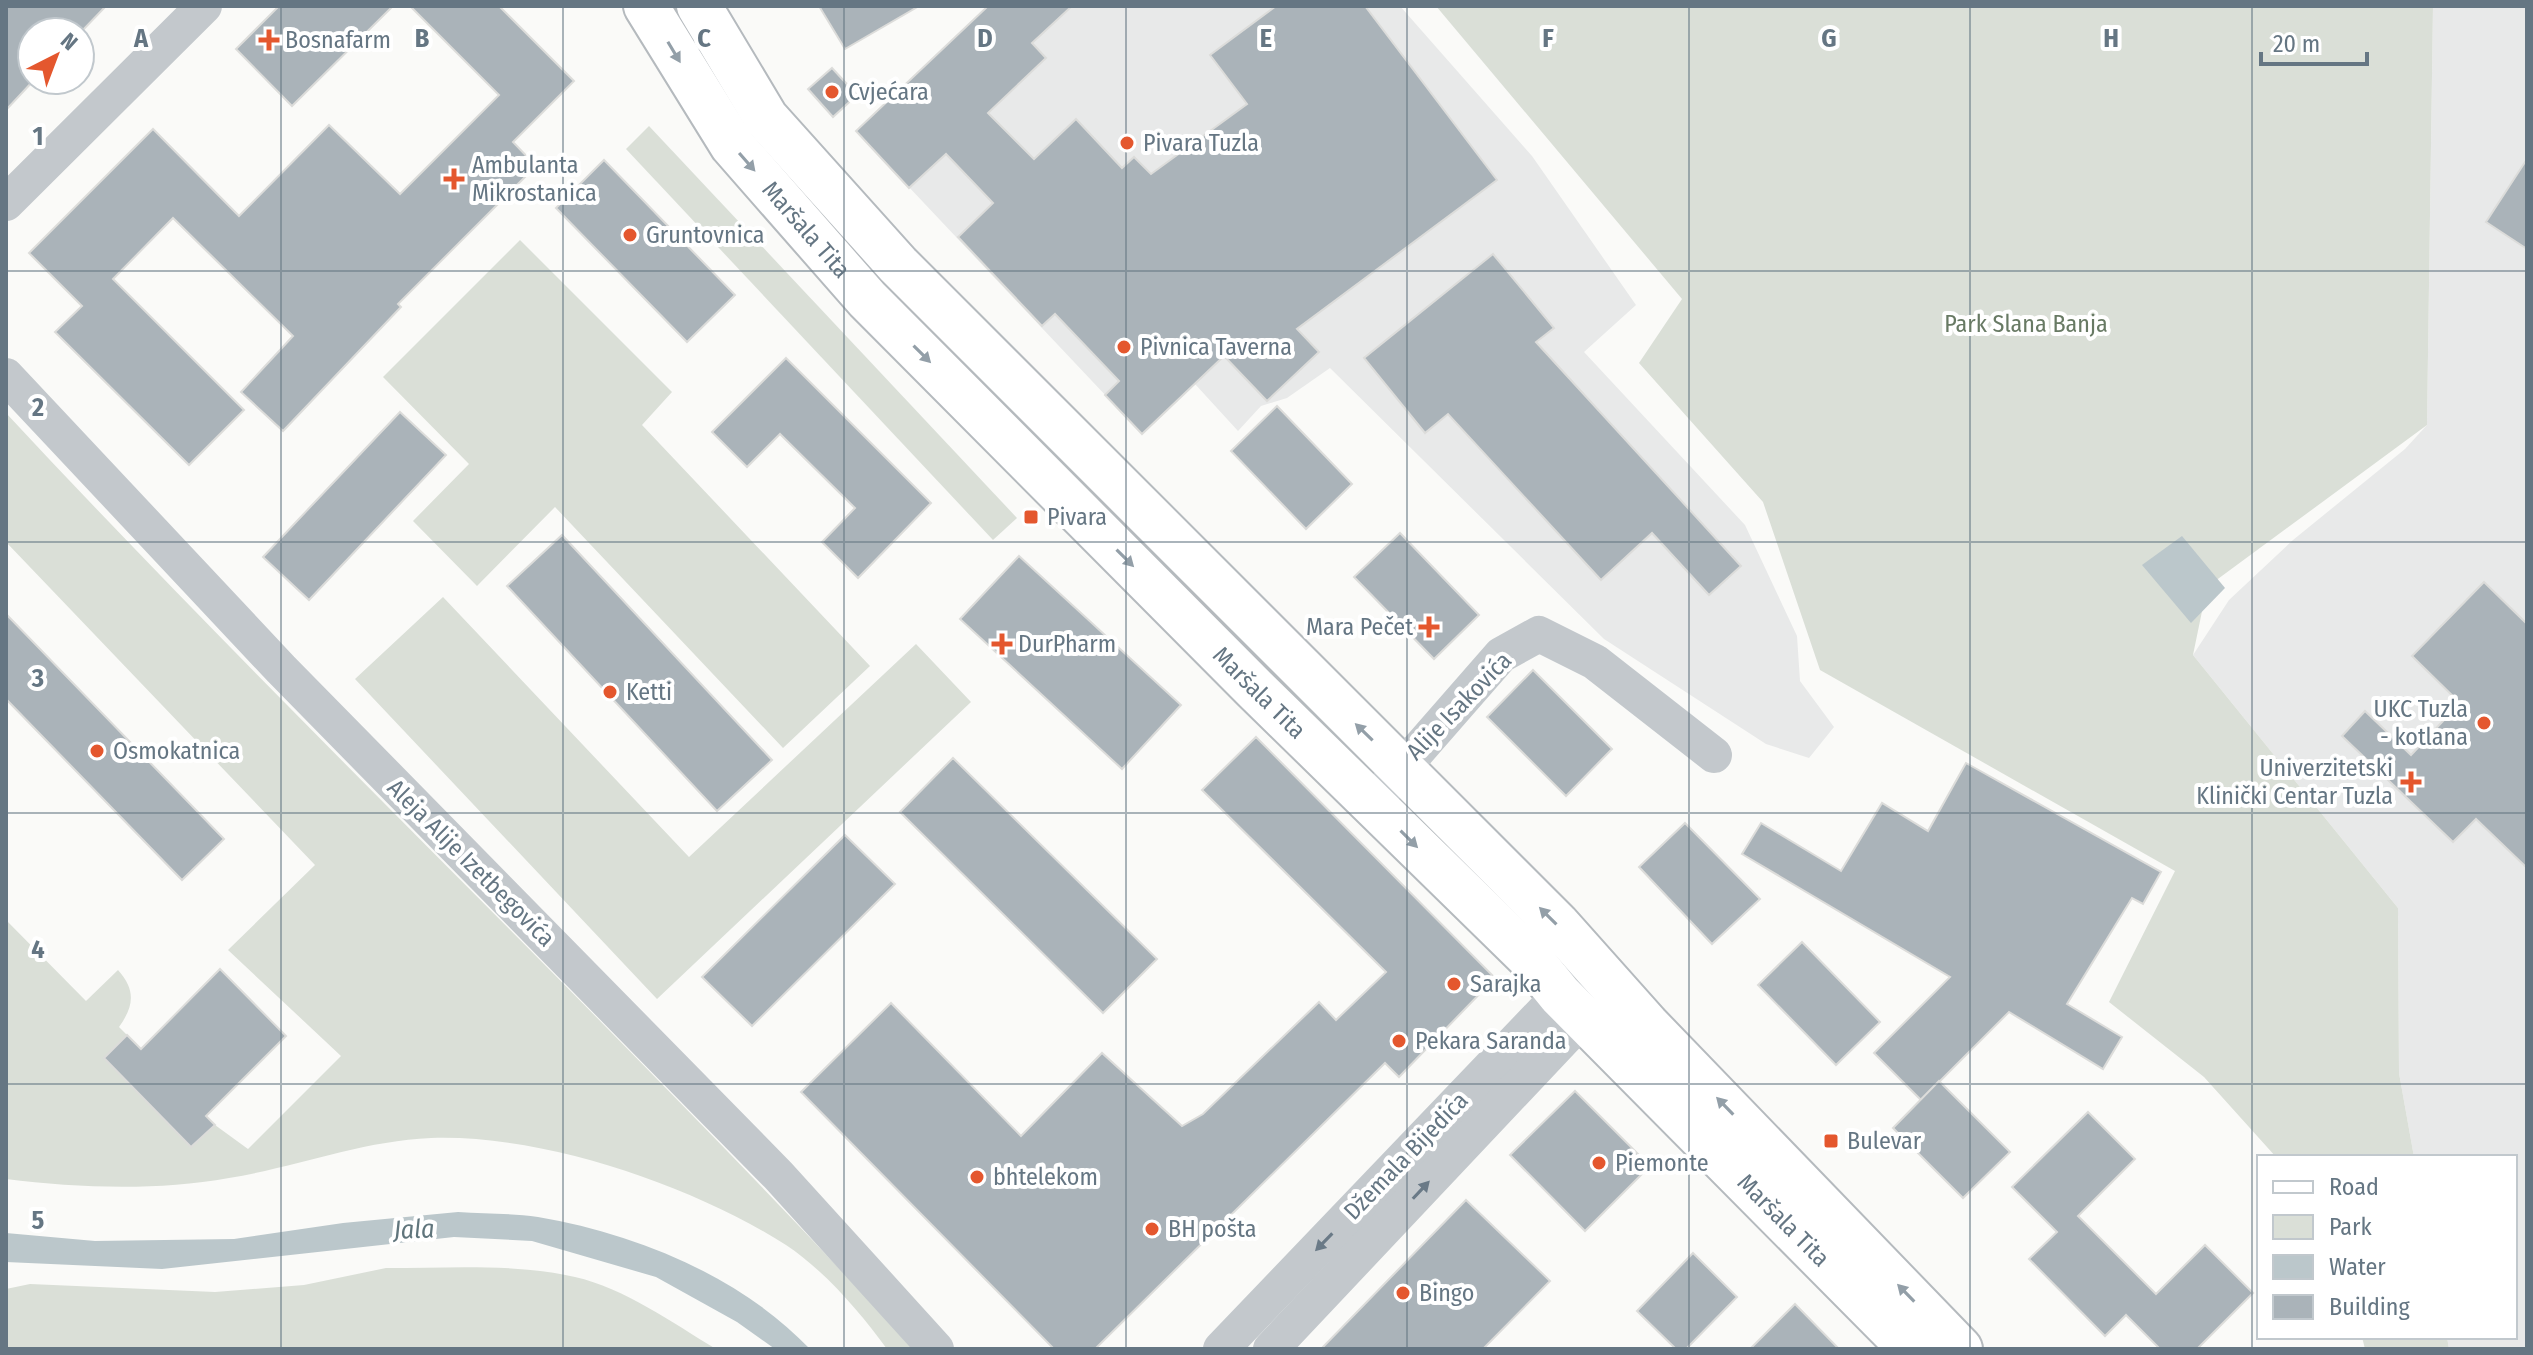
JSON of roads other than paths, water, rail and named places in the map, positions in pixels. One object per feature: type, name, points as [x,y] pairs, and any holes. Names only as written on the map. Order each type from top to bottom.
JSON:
[{"type":"main road","name":"Maršala Tita","points":[[646,6],[732,145],[867,299],[1255,689],[1530,958],[1587,991],[1960,1349]]},
{"type":"main road","name":"Maršala Tita","points":[[699,6],[766,118],[898,265],[1557,924],[1587,991],[1911,1349]]},
{"type":"main road","points":[[867,299],[898,265]]},
{"type":"street","points":[[15,194],[204,6]]},
{"type":"street","name":"Aleja Alije Izetbegovića","points":[[6,376],[281,669],[778,1175],[936,1349]]},
{"type":"street","name":"Alije Isakovića","points":[[1374,803],[1400,767],[1501,655],[1539,634],[1595,662],[1714,755]]},
{"type":"street","name":"Džemala Bijedića","points":[[1221,1349],[1587,991]]},
{"type":"street","name":"Džemala Bijedića","points":[[1271,1349],[1587,991]]},
{"type":"water","points":[[2182,536],[2225,588],[2191,623],[2142,565]]},
{"type":"water","name":"Jala","points":[[458,1212],[538,1217],[649,1247],[685,1262],[752,1300],[810,1349],[775,1349],[737,1322],[656,1277],[532,1241],[454,1237],[162,1269],[6,1262],[6,1233],[95,1241],[234,1239],[343,1223]]},
{"type":"place","name":"Bosnafarm","points":[[269,40]]},
{"type":"place","name":"Cvjećara","points":[[832,92]]},
{"type":"place","name":"Pivara Tuzla","points":[[1127,143]]},
{"type":"place","name":"Ambulanta Mikrostanica","points":[[454,179]]},
{"type":"place","name":"Gruntovnica","points":[[630,235]]},
{"type":"place","name":"Pivnica Taverna","points":[[1124,347]]},
{"type":"place","name":"Pivara","points":[[1031,517]]},
{"type":"place","name":"Mara Pečet","points":[[1429,627]]},
{"type":"place","name":"DurPharm","points":[[1002,644]]},
{"type":"place","name":"Ketti","points":[[610,692]]},
{"type":"place","name":"UKC Tuzla - kotlana","points":[[2484,723]]},
{"type":"place","name":"Osmokatnica","points":[[97,751]]},
{"type":"place","name":"Univerzitetski Klinički Centar Tuzla","points":[[2411,782]]},
{"type":"place","name":"Sarajka","points":[[1454,984]]},
{"type":"place","name":"Pekara Saranda","points":[[1399,1041]]},
{"type":"place","name":"Bulevar","points":[[1831,1141]]},
{"type":"place","name":"Piemonte","points":[[1599,1163]]},
{"type":"place","name":"bhtelekom","points":[[977,1177]]},
{"type":"place","name":"BH pošta","points":[[1152,1229]]},
{"type":"place","name":"Bingo","points":[[1403,1293]]},
{"type":"park label","name":"Park Slana Banja","points":[[2026,324]]}]
